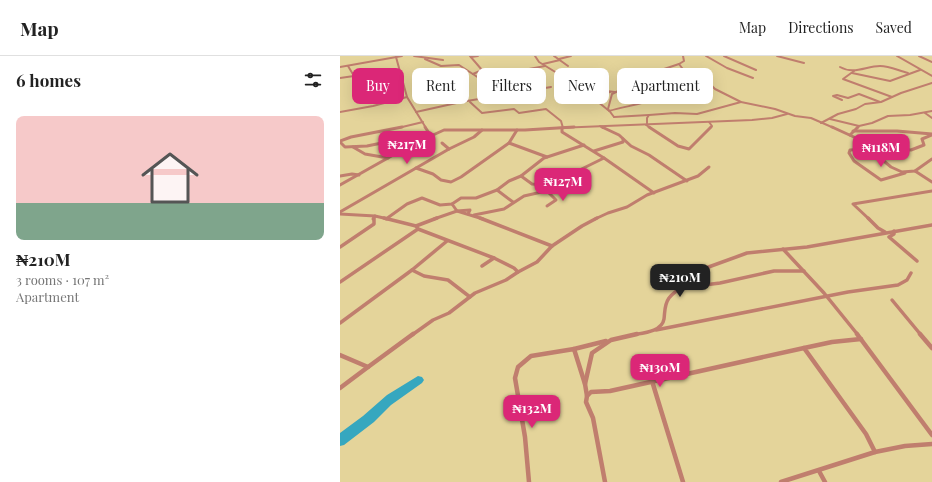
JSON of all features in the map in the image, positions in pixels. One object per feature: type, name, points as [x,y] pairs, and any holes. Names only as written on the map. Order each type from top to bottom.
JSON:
[{"type":"street","points":[[340,67],[402,56]]},
{"type":"street","points":[[414,56],[441,66],[459,65],[480,80],[512,75],[531,70],[529,69],[571,56]]},
{"type":"street","points":[[473,74],[482,70],[476,65],[471,56],[478,56]]},
{"type":"street","points":[[535,56],[544,65],[554,71]]},
{"type":"street","points":[[554,56],[568,66]]},
{"type":"street","points":[[608,111],[610,96],[615,92],[641,81],[661,70],[679,64],[684,61],[683,56]]},
{"type":"street","points":[[706,56],[727,68],[753,78]]},
{"type":"street","points":[[724,56],[756,70]]},
{"type":"street","points":[[776,56],[804,63]]},
{"type":"street","points":[[898,56],[932,76]]},
{"type":"street","points":[[921,56],[932,62]]},
{"type":"street","points":[[396,57],[399,68]]},
{"type":"street","points":[[425,59],[443,60]]},
{"type":"street","points":[[679,64],[688,76],[696,82],[711,85],[715,89],[741,102],[775,109],[787,114],[811,118],[850,135],[891,167],[907,173]]},
{"type":"street","points":[[340,78],[354,76],[348,66]]},
{"type":"street","points":[[892,97],[843,79],[854,72],[880,66],[908,73]]},
{"type":"street","points":[[840,67],[845,70],[890,81],[908,73],[920,70]]},
{"type":"street","points":[[821,123],[838,114],[856,109],[865,104],[881,102],[932,84]]},
{"type":"street","points":[[546,88],[551,87]]},
{"type":"street","points":[[404,90],[406,97],[430,135]]},
{"type":"street","points":[[609,91],[615,92]]},
{"type":"street","points":[[842,100],[833,96],[837,95],[848,98],[859,94],[881,102]]},
{"type":"street","points":[[340,112],[374,106],[406,97]]},
{"type":"street","points":[[469,102],[477,100]]},
{"type":"street","points":[[469,102],[482,113],[514,109],[519,114],[546,109],[561,121],[563,128],[562,132],[594,151],[634,181],[654,193]]},
{"type":"street","points":[[600,104],[614,117],[675,113],[697,114],[741,102]]},
{"type":"street","points":[[416,112],[451,104]]},
{"type":"street","points":[[608,111],[639,104]]},
{"type":"street","points":[[850,135],[858,126],[879,121],[888,116],[932,111]]},
{"type":"street","points":[[925,113],[932,118]]},
{"type":"street","points":[[340,185],[420,140],[444,130],[517,130],[752,120],[772,118],[787,114]]},
{"type":"street","points":[[646,124],[649,115]]},
{"type":"street","points":[[611,125],[614,117]]},
{"type":"street","points":[[830,119],[858,126]]},
{"type":"street","points":[[345,147],[340,142],[351,137],[383,132],[423,122]]},
{"type":"street","points":[[646,124],[678,146],[689,149],[712,126],[709,122]]},
{"type":"street","points":[[600,126],[619,135],[687,181]]},
{"type":"street","points":[[340,213],[449,149],[474,137],[482,130]]},
{"type":"street","points":[[416,168],[433,174],[441,180],[451,182],[461,177],[509,143],[517,130]]},
{"type":"street","points":[[853,130],[897,131],[932,134]]},
{"type":"street","points":[[340,148],[367,146],[421,135],[427,132]]},
{"type":"street","points":[[932,134],[922,139],[924,145],[918,149],[905,150],[886,148],[850,150],[849,153],[854,160],[881,180],[914,171],[932,159]]},
{"type":"street","points":[[398,139],[420,140]]},
{"type":"street","points":[[594,151],[619,144],[623,142],[623,139]]},
{"type":"street","points":[[442,143],[449,149]]},
{"type":"street","points":[[509,143],[547,157]]},
{"type":"street","points":[[386,219],[407,204],[422,198],[440,205],[452,204],[461,198],[476,198],[497,190],[509,181],[521,176],[539,161],[547,157],[584,145]]},
{"type":"street","points":[[353,148],[367,156],[388,158]]},
{"type":"street","points":[[535,184],[549,185],[604,158]]},
{"type":"street","points":[[340,388],[433,320],[450,313],[470,297],[487,287],[506,280],[537,262],[552,246],[582,226],[654,193],[687,181],[704,172],[709,167]]},
{"type":"street","points":[[914,171],[932,182]]},
{"type":"street","points":[[340,176],[352,174],[360,175]]},
{"type":"street","points":[[521,176],[547,190],[549,195],[556,200],[547,206]]},
{"type":"street","points":[[472,215],[504,209],[512,202],[524,196],[547,190],[552,187],[549,185]]},
{"type":"street","points":[[497,190],[512,202]]},
{"type":"street","points":[[885,232],[878,228],[853,204],[932,191]]},
{"type":"street","points":[[452,204],[458,210],[552,246]]},
{"type":"street","points":[[340,282],[417,228],[458,210]]},
{"type":"street","points":[[340,213],[375,216],[417,228],[447,241],[470,248],[494,258],[514,268],[518,272]]},
{"type":"street","points":[[340,247],[374,224],[373,220],[375,216]]},
{"type":"street","points":[[681,288],[683,279],[692,273],[747,254],[806,247],[885,232],[932,226]]},
{"type":"street","points":[[894,231],[894,234],[889,237],[917,261]]},
{"type":"street","points":[[340,323],[412,270],[447,241]]},
{"type":"street","points":[[783,249],[806,271],[827,296],[861,339],[932,435]]},
{"type":"street","points":[[482,266],[494,258]]},
{"type":"street","points":[[655,330],[664,321],[664,305],[673,294],[681,288],[723,283],[760,273],[792,269],[806,271]]},
{"type":"street","points":[[412,270],[424,276],[448,280],[470,297]]},
{"type":"street","points":[[529,482],[525,437],[515,378],[518,367],[531,356],[574,349],[655,330],[827,296],[898,285],[906,280],[911,273]]},
{"type":"street","points":[[892,300],[932,348]]},
{"type":"street","points":[[587,396],[591,392],[610,391],[832,342],[861,339]]},
{"type":"street","points":[[585,384],[592,353],[611,340]]},
{"type":"street","points":[[804,348],[866,434],[875,452]]},
{"type":"street","points":[[574,349],[585,384],[587,396],[586,402],[593,418],[605,482]]},
{"type":"street","points":[[340,355],[368,367]]},
{"type":"street","points":[[652,381],[683,482]]},
{"type":"street","points":[[781,482],[875,452],[905,446],[932,444]]},
{"type":"street","points":[[819,471],[825,482]]},
{"type":"waterway","points":[[340,441],[370,418],[387,401],[418,380]]}]
